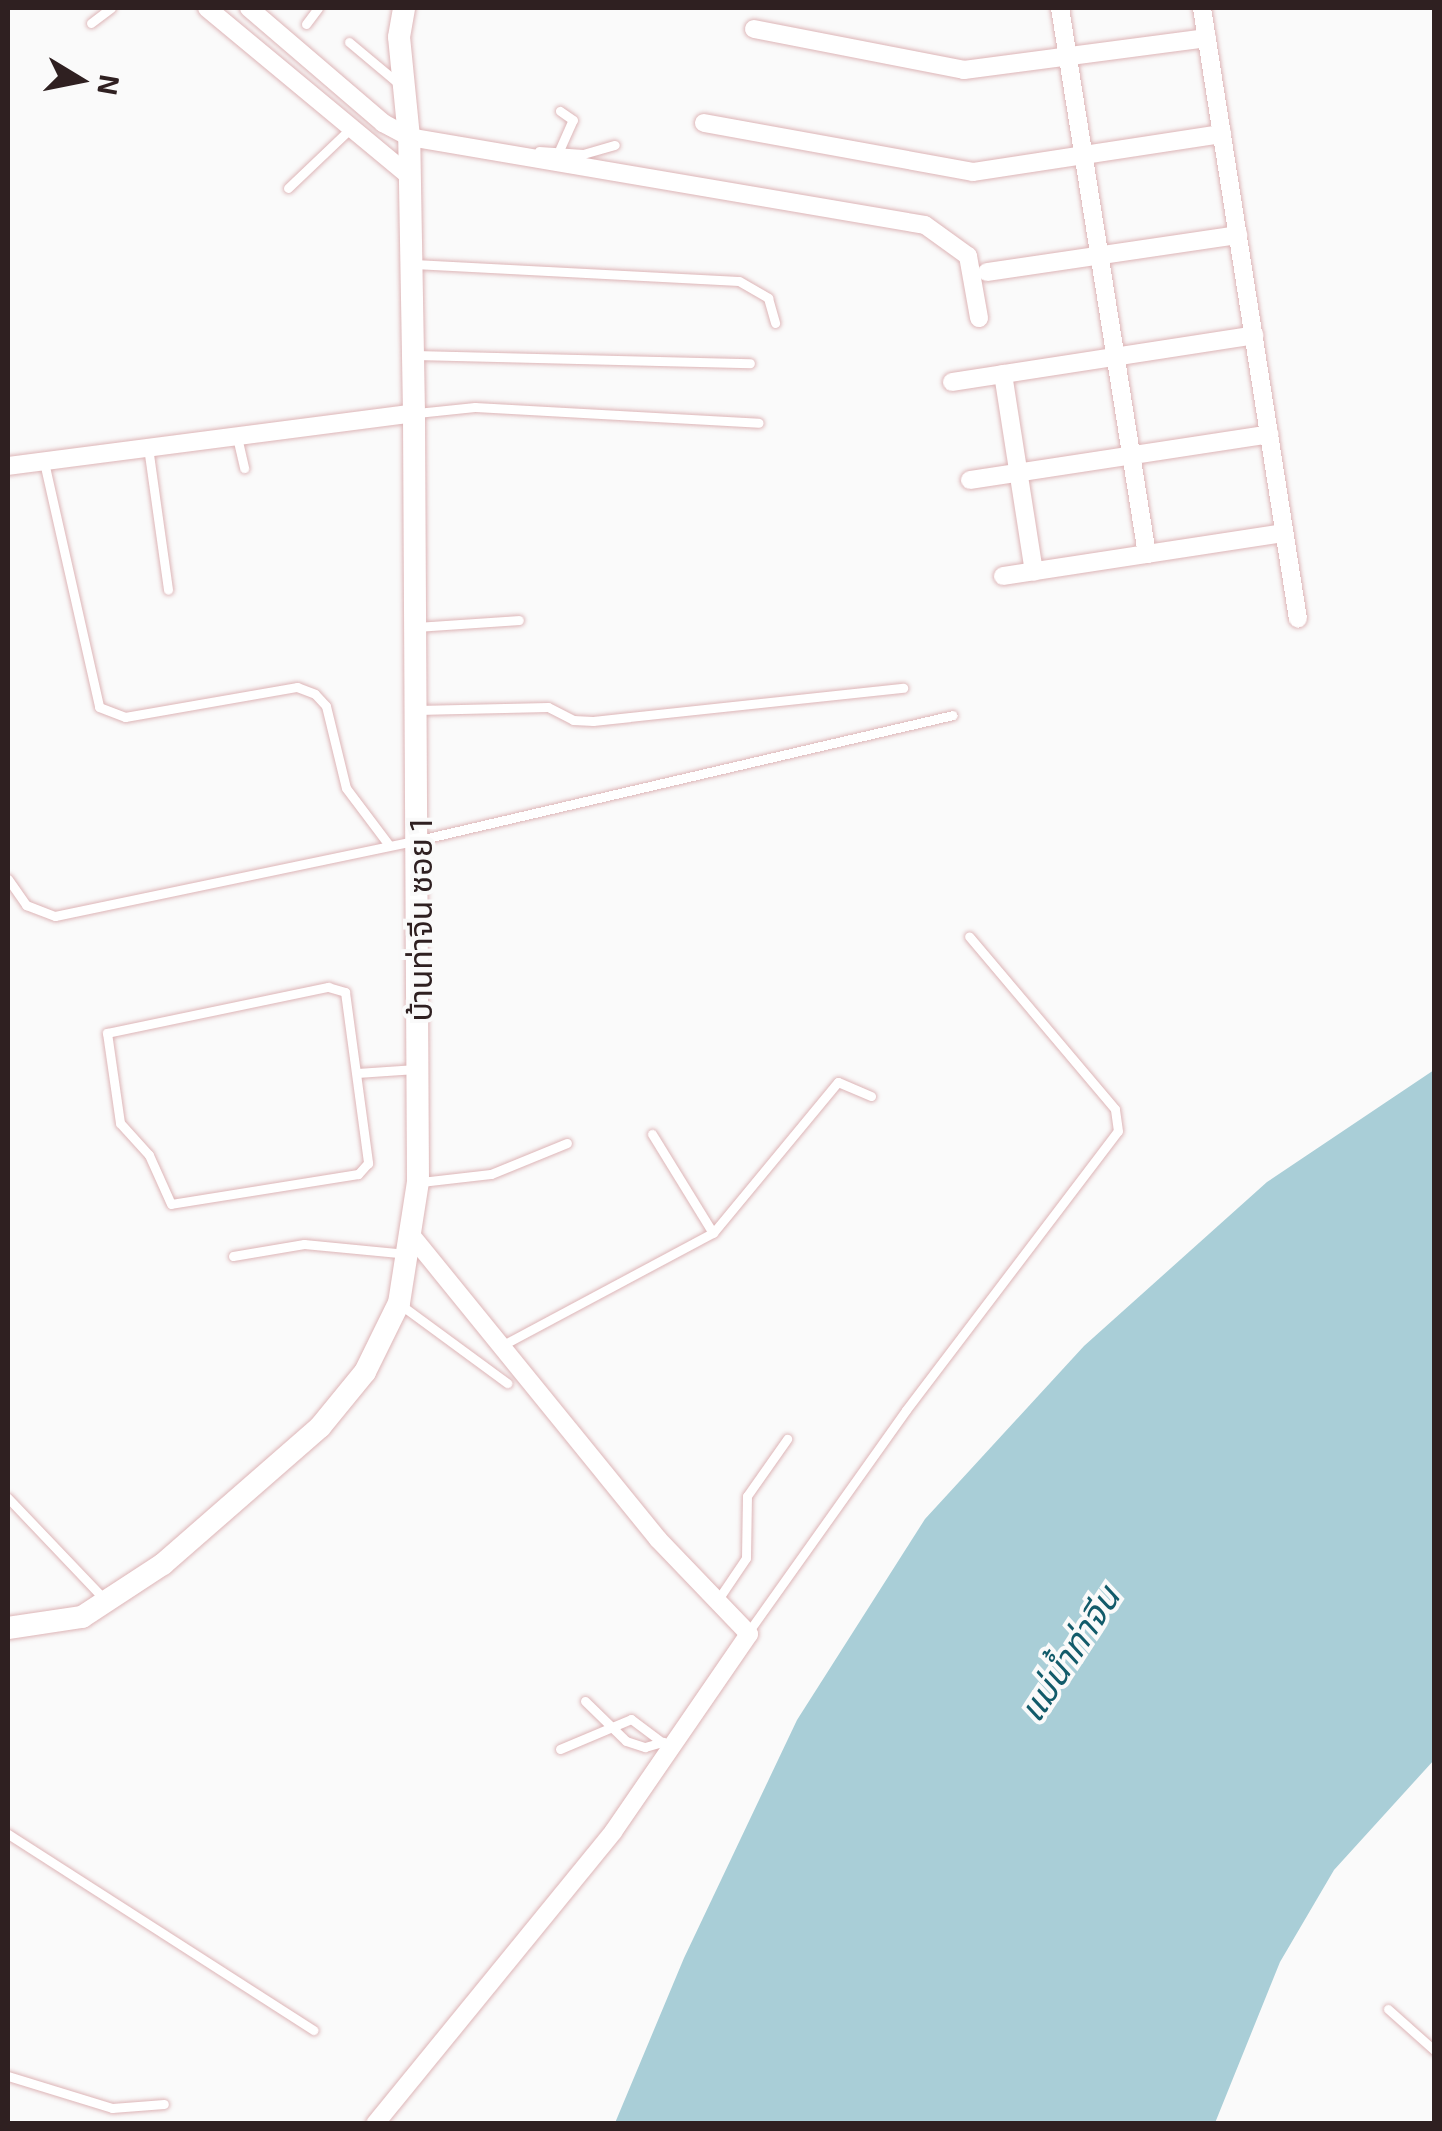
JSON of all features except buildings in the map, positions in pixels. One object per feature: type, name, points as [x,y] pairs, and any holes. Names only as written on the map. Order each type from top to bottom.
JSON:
[{"type":"street","points":[[206,8],[409,172]]},
{"type":"street","points":[[248,8],[383,123],[409,135],[840,215],[902,218],[942,232],[968,256],[979,318]]},
{"type":"street","name":"บ้านท่าจีน ซอย 1","points":[[8,1628],[42,1628],[108,1603],[320,1427],[364,1372],[399,1303],[411,1246],[418,1182],[417,627],[409,135],[399,38],[404,8]]},
{"type":"street","points":[[1060,8],[1147,554]]},
{"type":"street","points":[[1202,8],[1298,619]]},
{"type":"street","points":[[754,29],[964,70],[1207,38]]},
{"type":"street","points":[[704,123],[972,172],[1222,134]]},
{"type":"street","points":[[987,272],[1238,235]]},
{"type":"street","points":[[952,382],[1254,335]]},
{"type":"street","points":[[1004,374],[1034,572]]},
{"type":"street","points":[[8,466],[414,413]]},
{"type":"street","points":[[970,480],[1269,434]]},
{"type":"street","points":[[1003,576],[1284,533]]},
{"type":"street","points":[[375,2124],[613,1832],[667,1746],[749,1630],[658,1539],[501,1346],[411,1246]]},
{"type":"lane","points":[[91,23],[111,8]]},
{"type":"lane","points":[[306,24],[318,8]]},
{"type":"lane","points":[[349,42],[404,88]]},
{"type":"lane","points":[[558,152],[573,120],[560,112]]},
{"type":"lane","points":[[288,188],[352,128]]},
{"type":"lane","points":[[409,135],[558,152],[615,145]]},
{"type":"lane","points":[[411,264],[740,281],[759,288],[775,323]]},
{"type":"lane","points":[[413,355],[750,362]]},
{"type":"lane","points":[[414,413],[474,407],[759,422]]},
{"type":"lane","points":[[238,436],[244,468]]},
{"type":"lane","points":[[148,447],[168,590]]},
{"type":"lane","points":[[44,461],[99,707],[124,717],[297,686],[314,694],[326,706],[346,788],[389,846]]},
{"type":"lane","points":[[417,627],[519,620]]},
{"type":"lane","points":[[417,710],[548,707],[568,718],[593,720],[904,688]]},
{"type":"lane","points":[[8,879],[26,906],[55,916],[419,840],[952,715]]},
{"type":"lane","points":[[749,1630],[906,1410],[1118,1132],[1115,1109],[968,936]]},
{"type":"lane","points":[[335,986],[345,992],[357,1074],[369,1156],[358,1174],[176,1205],[162,1192],[144,1147],[122,1128],[106,1038],[116,1027],[335,986]]},
{"type":"lane","points":[[357,1074],[418,1069]]},
{"type":"lane","points":[[501,1346],[713,1233],[832,1086],[846,1083],[871,1096]]},
{"type":"lane","points":[[652,1134],[713,1233]]},
{"type":"lane","points":[[418,1182],[492,1174],[568,1144]]},
{"type":"lane","points":[[233,1256],[304,1244],[411,1246]]},
{"type":"lane","points":[[399,1303],[508,1383]]},
{"type":"lane","points":[[719,1598],[746,1558],[747,1496],[788,1439]]},
{"type":"lane","points":[[8,1498],[108,1603]]},
{"type":"lane","points":[[585,1701],[609,1727],[638,1745],[667,1746]]},
{"type":"lane","points":[[560,1749],[609,1727],[637,1720],[667,1746]]},
{"type":"lane","points":[[8,1834],[313,2030]]},
{"type":"lane","points":[[1388,2009],[1434,2050]]},
{"type":"lane","points":[[8,2076],[112,2108],[164,2104]]},
{"type":"water","name":"แม่น้ำท่าจีน","points":[[1434,1070],[1434,1760],[1334,1870],[1280,1962],[1215,2123],[615,2123],[684,1958],[797,1720],[925,1519],[1084,1346],[1267,1182]]}]
